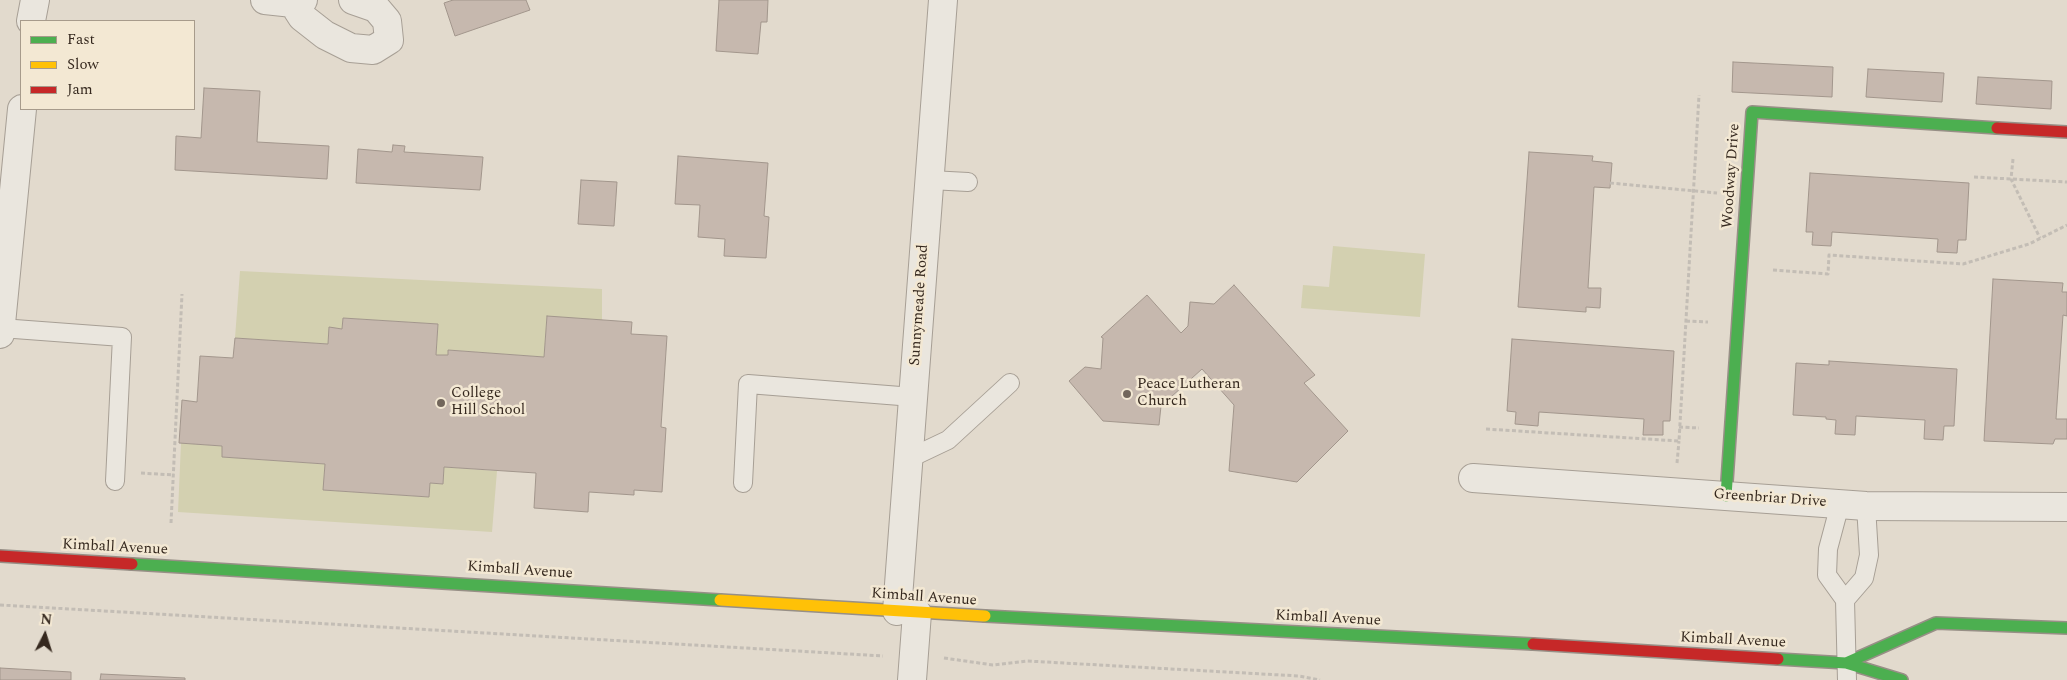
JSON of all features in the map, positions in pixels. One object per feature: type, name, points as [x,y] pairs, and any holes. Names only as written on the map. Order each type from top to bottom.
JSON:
[{"type":"main road","name":"Woodway Drive","points":[[1726,496],[1752,112],[2067,132]]},
{"type":"main road","name":"Kimball Avenue","points":[[0,556],[907,612],[1504,642],[1847,671],[1902,680]]},
{"type":"main road","name":"Kimball Avenue","points":[[1847,671],[1936,623],[2067,628]]},
{"type":"street","points":[[31,20],[35,0]]},
{"type":"street","points":[[265,0],[298,1],[302,17],[325,35],[351,48],[373,50],[389,40],[387,21],[376,8],[354,0]]},
{"type":"street","name":"Sunnymeade Road","points":[[913,669],[907,612],[908,459],[943,0]]},
{"type":"street","points":[[0,334],[22,110]]},
{"type":"street","name":"Greenbriar Drive","points":[[1473,478],[1853,505],[2067,507]]},
{"type":"lane","points":[[930,180],[968,182]]},
{"type":"lane","points":[[1,328],[122,337],[115,477]]},
{"type":"lane","points":[[908,459],[948,440],[1010,382]]},
{"type":"lane","points":[[743,483],[748,384],[913,398]]},
{"type":"lane","points":[[1845,600],[1864,578],[1869,555],[1853,505]]},
{"type":"lane","points":[[1847,671],[1845,600],[1827,575],[1828,549],[1853,505]]},
{"type":"path","points":[[1486,429],[1679,441],[1699,96]]},
{"type":"path","points":[[2015,129],[2011,179],[2040,238]]},
{"type":"path","points":[[1974,177],[2067,182]]},
{"type":"path","points":[[1610,183],[1746,195]]},
{"type":"path","points":[[1741,267],[1828,274],[1829,256],[1963,264],[2040,238],[2067,225]]},
{"type":"path","points":[[171,523],[182,294]]},
{"type":"path","points":[[115,477],[174,475]]},
{"type":"path","points":[[0,605],[913,669],[954,658],[993,665],[1027,661],[1300,676],[1320,680]]},
{"type":"shaded area","points":[[1333,246],[1425,254],[1420,317],[1301,308],[1303,285],[1329,287]]},
{"type":"shaded area","points":[[240,271],[602,289],[602,320],[547,317],[544,357],[449,350],[448,355],[436,355],[438,324],[343,318],[342,329],[329,328],[328,344],[235,338]]},
{"type":"shaded area","points":[[181,443],[222,446],[222,457],[325,464],[324,490],[429,497],[430,483],[443,484],[444,467],[497,471],[492,532],[178,512]]},
{"type":"building","points":[[453,0],[526,0],[530,10],[455,36],[444,3]]},
{"type":"building","points":[[719,0],[768,0],[767,22],[761,22],[758,54],[716,51]]},
{"type":"building","points":[[1733,62],[1833,67],[1832,97],[1732,92]]},
{"type":"building","points":[[1868,69],[1944,73],[1942,102],[1866,97]]},
{"type":"building","points":[[1978,77],[2052,81],[2051,109],[1976,104]]},
{"type":"building","points":[[204,88],[260,91],[257,142],[329,146],[327,179],[175,170],[176,136],[201,138]]},
{"type":"building","points":[[393,145],[405,146],[404,152],[483,157],[480,190],[356,183],[358,149],[392,152]]},
{"type":"building","points":[[1529,152],[1593,156],[1592,161],[1612,163],[1610,188],[1594,187],[1588,288],[1601,288],[1600,308],[1586,307],[1586,312],[1518,307]]},
{"type":"building","points":[[678,156],[768,163],[764,216],[769,217],[766,258],[724,256],[725,239],[698,237],[700,205],[675,204]]},
{"type":"building","points":[[1810,173],[1969,183],[1966,240],[1958,240],[1957,253],[1937,252],[1938,239],[1832,232],[1831,246],[1812,245],[1813,232],[1806,232]]},
{"type":"building","points":[[581,180],[617,182],[614,226],[578,224]]},
{"type":"building","points":[[1993,279],[2063,283],[2062,292],[2067,292],[2067,316],[2063,315],[2056,419],[2067,419],[2067,439],[2055,439],[2053,444],[1984,441]]},
{"type":"building","name":"Peace Lutheran Church","points":[[1234,285],[1315,375],[1304,383],[1348,431],[1297,482],[1229,471],[1234,405],[1202,369],[1161,406],[1159,425],[1103,421],[1069,381],[1085,367],[1101,369],[1103,338],[1101,337],[1147,295],[1181,333],[1188,326],[1190,302],[1214,304]]},
{"type":"building","points":[[547,316],[632,322],[631,334],[667,336],[661,427],[666,428],[662,492],[634,490],[634,495],[589,492],[588,512],[534,508],[536,473],[444,467],[443,484],[430,483],[429,497],[323,490],[325,464],[222,457],[222,446],[179,443],[182,400],[197,402],[200,356],[233,358],[235,338],[328,344],[329,327],[342,329],[343,318],[438,324],[436,355],[448,355],[448,350],[544,357]]},
{"type":"building","points":[[1512,339],[1674,351],[1670,421],[1663,421],[1663,435],[1643,435],[1644,419],[1539,412],[1538,426],[1515,424],[1516,412],[1507,411]]},
{"type":"building","points":[[1829,361],[1957,369],[1954,426],[1944,426],[1943,440],[1924,439],[1925,420],[1856,416],[1855,435],[1835,434],[1836,420],[1826,419],[1826,417],[1793,415],[1796,363],[1829,365]]},
{"type":"building","points":[[0,668],[71,672],[71,680],[0,680]]},
{"type":"building","points":[[101,674],[185,678],[185,680],[100,680]]},
{"type":"traffic: fast","points":[[1726,496],[1752,112],[1997,128]]},
{"type":"traffic: fast","points":[[132,564],[720,600]]},
{"type":"traffic: fast","points":[[985,616],[1533,644]]},
{"type":"traffic: fast","points":[[1846,663],[1936,623],[2067,628]]},
{"type":"traffic: fast","points":[[1778,659],[1846,663],[1902,680]]},
{"type":"traffic: slow","points":[[720,600],[985,616]]},
{"type":"traffic: jam","points":[[1997,128],[2067,132]]},
{"type":"traffic: jam","points":[[0,556],[132,564]]},
{"type":"traffic: jam","points":[[1533,644],[1778,659]]},
{"type":"place","name":"Peace Lutheran Church","points":[[1127,394]]},
{"type":"place","name":"College Hill School","points":[[441,403]]}]
